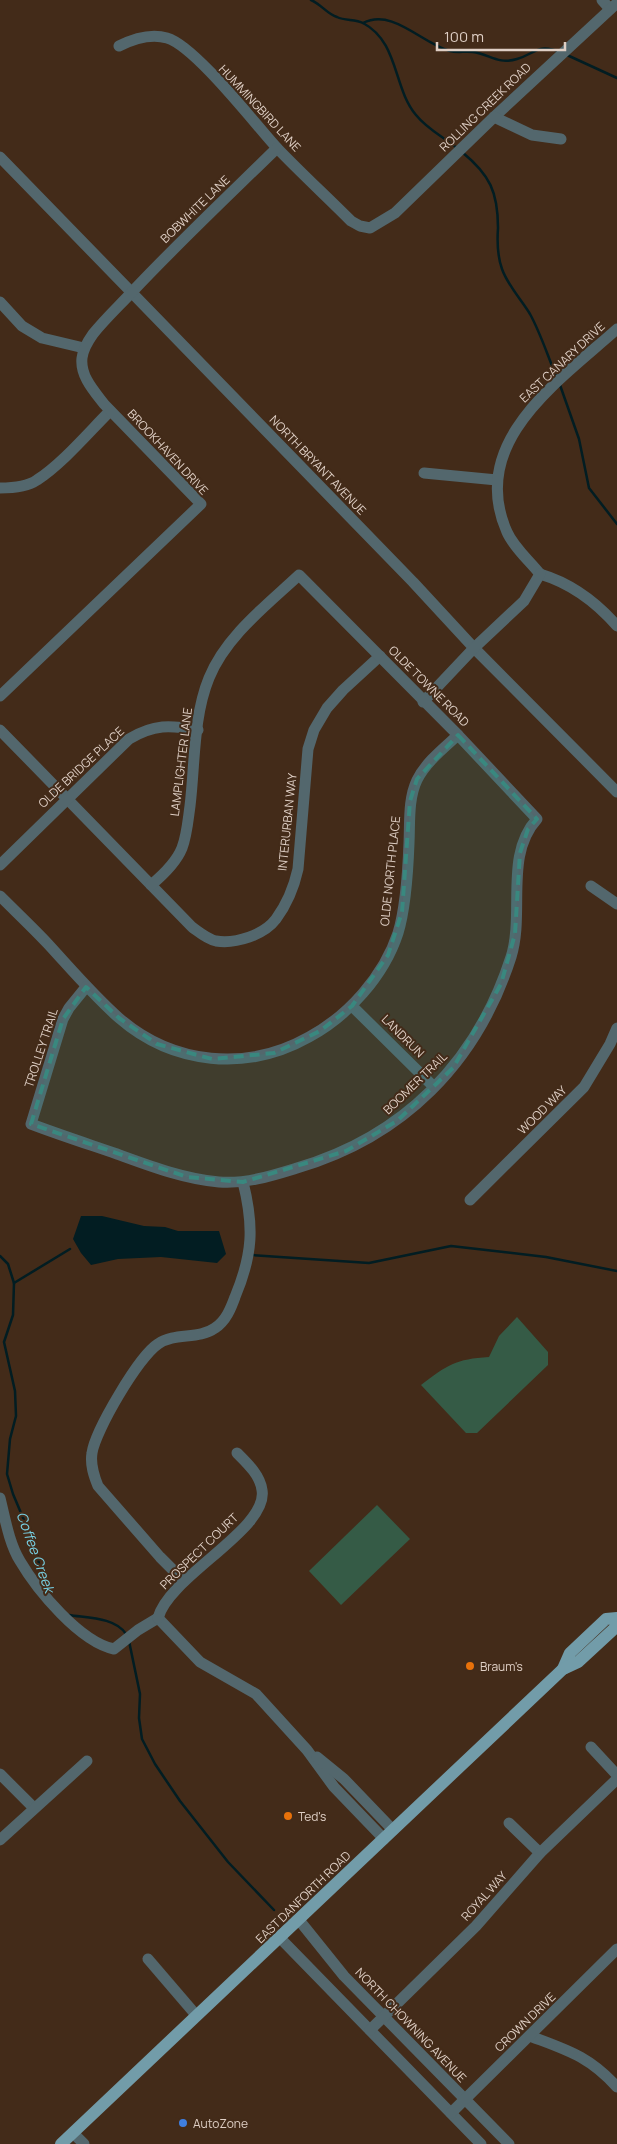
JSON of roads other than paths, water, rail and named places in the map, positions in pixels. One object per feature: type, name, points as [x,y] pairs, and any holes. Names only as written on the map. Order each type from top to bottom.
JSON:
[{"type":"main road","name":"EAST DANFORTH ROAD","points":[[61,2144],[563,1669],[570,1653],[606,1620],[617,1619]]},
{"type":"street","points":[[602,0],[614,6]]},
{"type":"street","name":"ROLLING CREEK ROAD","points":[[370,228],[395,213],[494,117],[614,6]]},
{"type":"street","name":"HUMMINGBIRD LANE","points":[[119,46],[133,39],[152,36],[167,38],[183,47],[238,103],[277,148],[351,220],[360,226],[370,228]]},
{"type":"street","points":[[494,117],[532,135],[561,139]]},
{"type":"street","name":"BOBWHITE LANE","points":[[132,292],[277,148]]},
{"type":"street","name":"NORTH BRYANT AVENUE","points":[[0,156],[414,582],[474,648],[617,792]]},
{"type":"street","points":[[0,302],[22,326],[42,338],[84,348],[92,335],[132,292]]},
{"type":"street","name":"EAST CANARY DRIVE","points":[[540,574],[507,533],[497,493],[500,463],[508,444],[532,407],[617,329]]},
{"type":"street","name":"BROOKHAVEN DRIVE","points":[[0,696],[201,504],[110,411],[92,389],[84,373],[82,359],[84,348]]},
{"type":"street","points":[[0,488],[21,486],[36,481],[53,468],[110,411]]},
{"type":"street","points":[[424,473],[497,480]]},
{"type":"street","points":[[423,702],[474,648],[524,601],[540,574],[571,587],[607,614],[617,626]]},
{"type":"street","name":"OLDE TOWNE ROAD","points":[[299,575],[423,702],[458,735],[537,819]]},
{"type":"street","name":"LAMPLIGHTER LANE","points":[[151,885],[173,863],[182,848],[187,830],[199,713],[209,678],[228,646],[299,575]]},
{"type":"street","name":"INTERURBAN WAY","points":[[0,730],[66,800],[192,927],[215,941],[246,938],[262,931],[275,921],[294,887],[298,869],[308,750],[314,730],[327,708],[343,690],[380,656]]},
{"type":"street","name":"OLDE BRIDGE PLACE","points":[[0,865],[129,739],[144,730],[175,726],[198,730]]},
{"type":"street","name":"OLDE NORTH PLACE","points":[[0,896],[48,944],[86,987],[119,1018],[156,1044],[212,1059],[255,1058],[274,1053],[320,1031],[352,1006],[388,955],[398,933],[402,912],[409,846],[410,801],[417,780],[436,756],[458,735]]},
{"type":"street","name":"BOOMER TRAIL","points":[[31,1124],[187,1177],[219,1182],[243,1182],[266,1178],[346,1151],[397,1121],[453,1068],[468,1048],[501,984],[512,954],[515,934],[520,853],[528,829],[537,819]]},
{"type":"street","points":[[591,886],[617,904]]},
{"type":"street","name":"TROLLEY TRAIL","points":[[31,1124],[64,1019],[69,1008],[86,987]]},
{"type":"street","name":"LANDRUN","points":[[352,1006],[434,1087]]},
{"type":"street","name":"WOOD WAY","points":[[470,1200],[584,1087],[610,1044],[617,1028]]},
{"type":"street","points":[[184,1581],[129,1523],[98,1486],[93,1472],[91,1455],[95,1440],[122,1392],[139,1366],[158,1344],[179,1335],[207,1332],[215,1328],[224,1319],[243,1278],[248,1260],[250,1212],[243,1182]]},
{"type":"street","name":"PROSPECT COURT","points":[[158,1618],[161,1608],[184,1581],[258,1513],[263,1492],[258,1478],[237,1453]]},
{"type":"street","points":[[0,1498],[6,1523],[19,1560],[58,1610],[81,1631],[107,1648],[114,1649],[138,1630],[158,1618],[200,1662],[256,1694],[307,1750],[334,1787],[384,1839]]},
{"type":"street","points":[[591,1748],[617,1775]]},
{"type":"street","points":[[307,1750],[344,1778],[394,1830]]},
{"type":"street","points":[[0,1840],[87,1761]]},
{"type":"street","points":[[0,1774],[34,1808]]},
{"type":"street","name":"ROYAL WAY","points":[[370,2030],[476,1926],[540,1854],[617,1779]]},
{"type":"street","points":[[509,1823],[540,1854]]},
{"type":"street","name":"NORTH CHOWNING AVENUE","points":[[299,1920],[344,1976],[509,2144]]},
{"type":"street","points":[[280,1938],[481,2144]]},
{"type":"street","name":"CROWN DRIVE","points":[[451,2113],[617,1949]]},
{"type":"street","points":[[148,1959],[196,2015]]},
{"type":"street","points":[[530,2036],[576,2054],[595,2065],[617,2087]]},
{"type":"street","points":[[73,2132],[84,2144]]},
{"type":"water","points":[[81,1216],[102,1216],[144,1226],[165,1227],[178,1231],[219,1231],[226,1254],[217,1263],[161,1257],[118,1259],[91,1265],[73,1239]]},
{"type":"waterway","points":[[311,0],[333,16],[363,23],[375,31],[390,53],[403,92],[416,115],[458,149]]},
{"type":"waterway","points":[[363,23],[385,20],[407,28],[439,47],[450,51],[479,53],[504,61],[517,59],[541,49],[560,52]]},
{"type":"waterway","points":[[567,55],[617,78]]},
{"type":"waterway","points":[[462,152],[472,160],[486,177],[494,194],[498,215],[499,259],[502,269],[534,322],[557,378]]},
{"type":"waterway","points":[[560,385],[579,439],[589,488],[617,524]]},
{"type":"waterway","points":[[252,1255],[369,1263],[451,1246],[546,1257],[617,1271]]},
{"type":"waterway","points":[[14,1283],[70,1249]]},
{"type":"waterway","name":"Coffee Creek","points":[[0,1256],[8,1264],[14,1283],[13,1315],[4,1342],[15,1391],[16,1416],[10,1439],[7,1474],[13,1494],[37,1551],[40,1571],[49,1593]]},
{"type":"waterway","name":"Coffee Creek","points":[[69,1615],[108,1621],[121,1628],[126,1634]]},
{"type":"waterway","name":"Coffee Creek","points":[[129,1641],[140,1694],[139,1718],[142,1739],[155,1764],[180,1801],[228,1862],[274,1910]]},
{"type":"place","name":"Braum's","points":[[470,1666]]},
{"type":"place","name":"Ted's","points":[[288,1816]]},
{"type":"place","name":"AutoZone","points":[[183,2123]]}]
